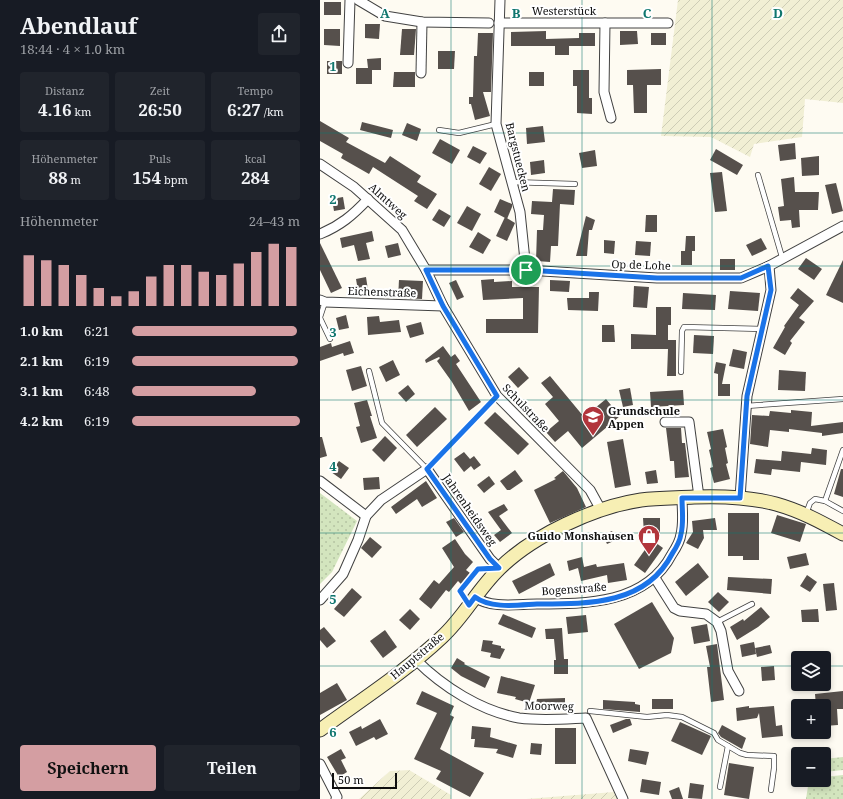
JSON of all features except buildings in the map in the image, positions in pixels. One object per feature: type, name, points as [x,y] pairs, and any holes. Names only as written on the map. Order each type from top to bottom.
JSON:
[{"type":"main road","name":"Hauptstraße","points":[[320,730],[416,660],[444,636],[499,568],[543,537],[601,510],[642,500],[700,497],[740,498],[775,504],[806,514],[843,534]]},
{"type":"street","points":[[348,63],[350,0]]},
{"type":"street","points":[[358,0],[385,16],[422,22],[489,23]]},
{"type":"street","name":"Bargstuecken","points":[[500,0],[496,124],[520,212],[526,270]]},
{"type":"street","points":[[421,73],[422,22]]},
{"type":"street","name":"Westerstück","points":[[499,23],[668,23]]},
{"type":"street","name":"Westerstück","points":[[605,23],[604,92],[611,118]]},
{"type":"street","name":"Almtweg","points":[[320,164],[354,187],[402,230],[426,270]]},
{"type":"street","points":[[320,234],[335,228],[353,215],[368,199]]},
{"type":"street","name":"Op de Lohe","points":[[426,270],[526,270],[657,278],[741,278],[842,229]]},
{"type":"street","points":[[740,498],[746,406],[771,290],[768,266]]},
{"type":"street","name":"Schulstraße","points":[[426,270],[443,306],[497,396],[590,490],[601,510]]},
{"type":"street","name":"Eichenstraße","points":[[322,301],[443,306]]},
{"type":"street","points":[[665,422],[689,422],[700,497]]},
{"type":"street","points":[[320,600],[343,574],[358,540],[366,516],[381,500],[427,469]]},
{"type":"street","name":"Jahrenheidsweg","points":[[427,469],[490,559],[499,568]]},
{"type":"street","points":[[320,480],[366,516]]},
{"type":"street","name":"Bogenstraße","points":[[472,601],[487,604],[552,604],[601,601],[633,592],[656,578],[669,561],[681,536],[683,518],[682,498]]},
{"type":"street","points":[[656,578],[674,608],[680,611],[706,614],[717,622],[721,631],[728,671],[739,691]]},
{"type":"street","name":"Moorweg","points":[[416,660],[449,687],[492,710],[532,719],[586,718],[623,799]]},
{"type":"street","points":[[320,764],[335,791],[337,797],[336,799]]},
{"type":"lane","points":[[439,130],[459,133],[496,124]]},
{"type":"lane","points":[[758,175],[782,257]]},
{"type":"lane","points":[[511,182],[575,184]]},
{"type":"lane","points":[[322,301],[320,317],[330,339]]},
{"type":"lane","points":[[681,372],[682,331],[684,327],[763,329]]},
{"type":"lane","points":[[369,371],[382,423],[427,469],[497,396]]},
{"type":"lane","points":[[746,406],[843,399]]},
{"type":"lane","points":[[825,501],[843,450]]},
{"type":"lane","points":[[806,514],[810,503],[815,499],[825,501],[843,512]]},
{"type":"lane","points":[[717,622],[752,604]]},
{"type":"lane","points":[[590,711],[647,717],[667,715],[682,718],[714,733],[718,740],[747,755],[774,756],[775,762],[771,790]]},
{"type":"lane","points":[[720,787],[728,746]]},
{"type":"shaded area","points":[[678,0],[843,0],[843,103],[805,99],[802,137],[754,144],[750,157],[711,137],[661,136]]},
{"type":"shaded area","points":[[409,770],[451,795],[451,799],[359,799],[390,771]]},
{"type":"shaded area","points":[[614,792],[617,799],[526,799]]},
{"type":"green space","points":[[320,493],[357,521],[332,572],[320,584]]},
{"type":"green space","points":[[843,757],[843,770],[831,771],[831,758]]},
{"type":"green space","points":[[843,775],[843,799],[806,799],[808,787],[831,787],[831,776]]},
{"type":"place","name":"Grundschule Appen","points":[[593,436]]},
{"type":"place","name":"Guido Monshausen","points":[[649,556]]},
{"type":"route","points":[[768,266],[771,290],[747,396],[740,498],[682,498],[683,527],[681,536],[665,568],[650,582],[623,596],[601,601],[552,604],[487,604],[481,602],[475,597],[469,605],[460,591],[478,569],[499,568],[490,559],[427,469],[497,396],[479,369],[443,306],[426,270],[526,270],[657,278],[741,278],[768,266]]}]
